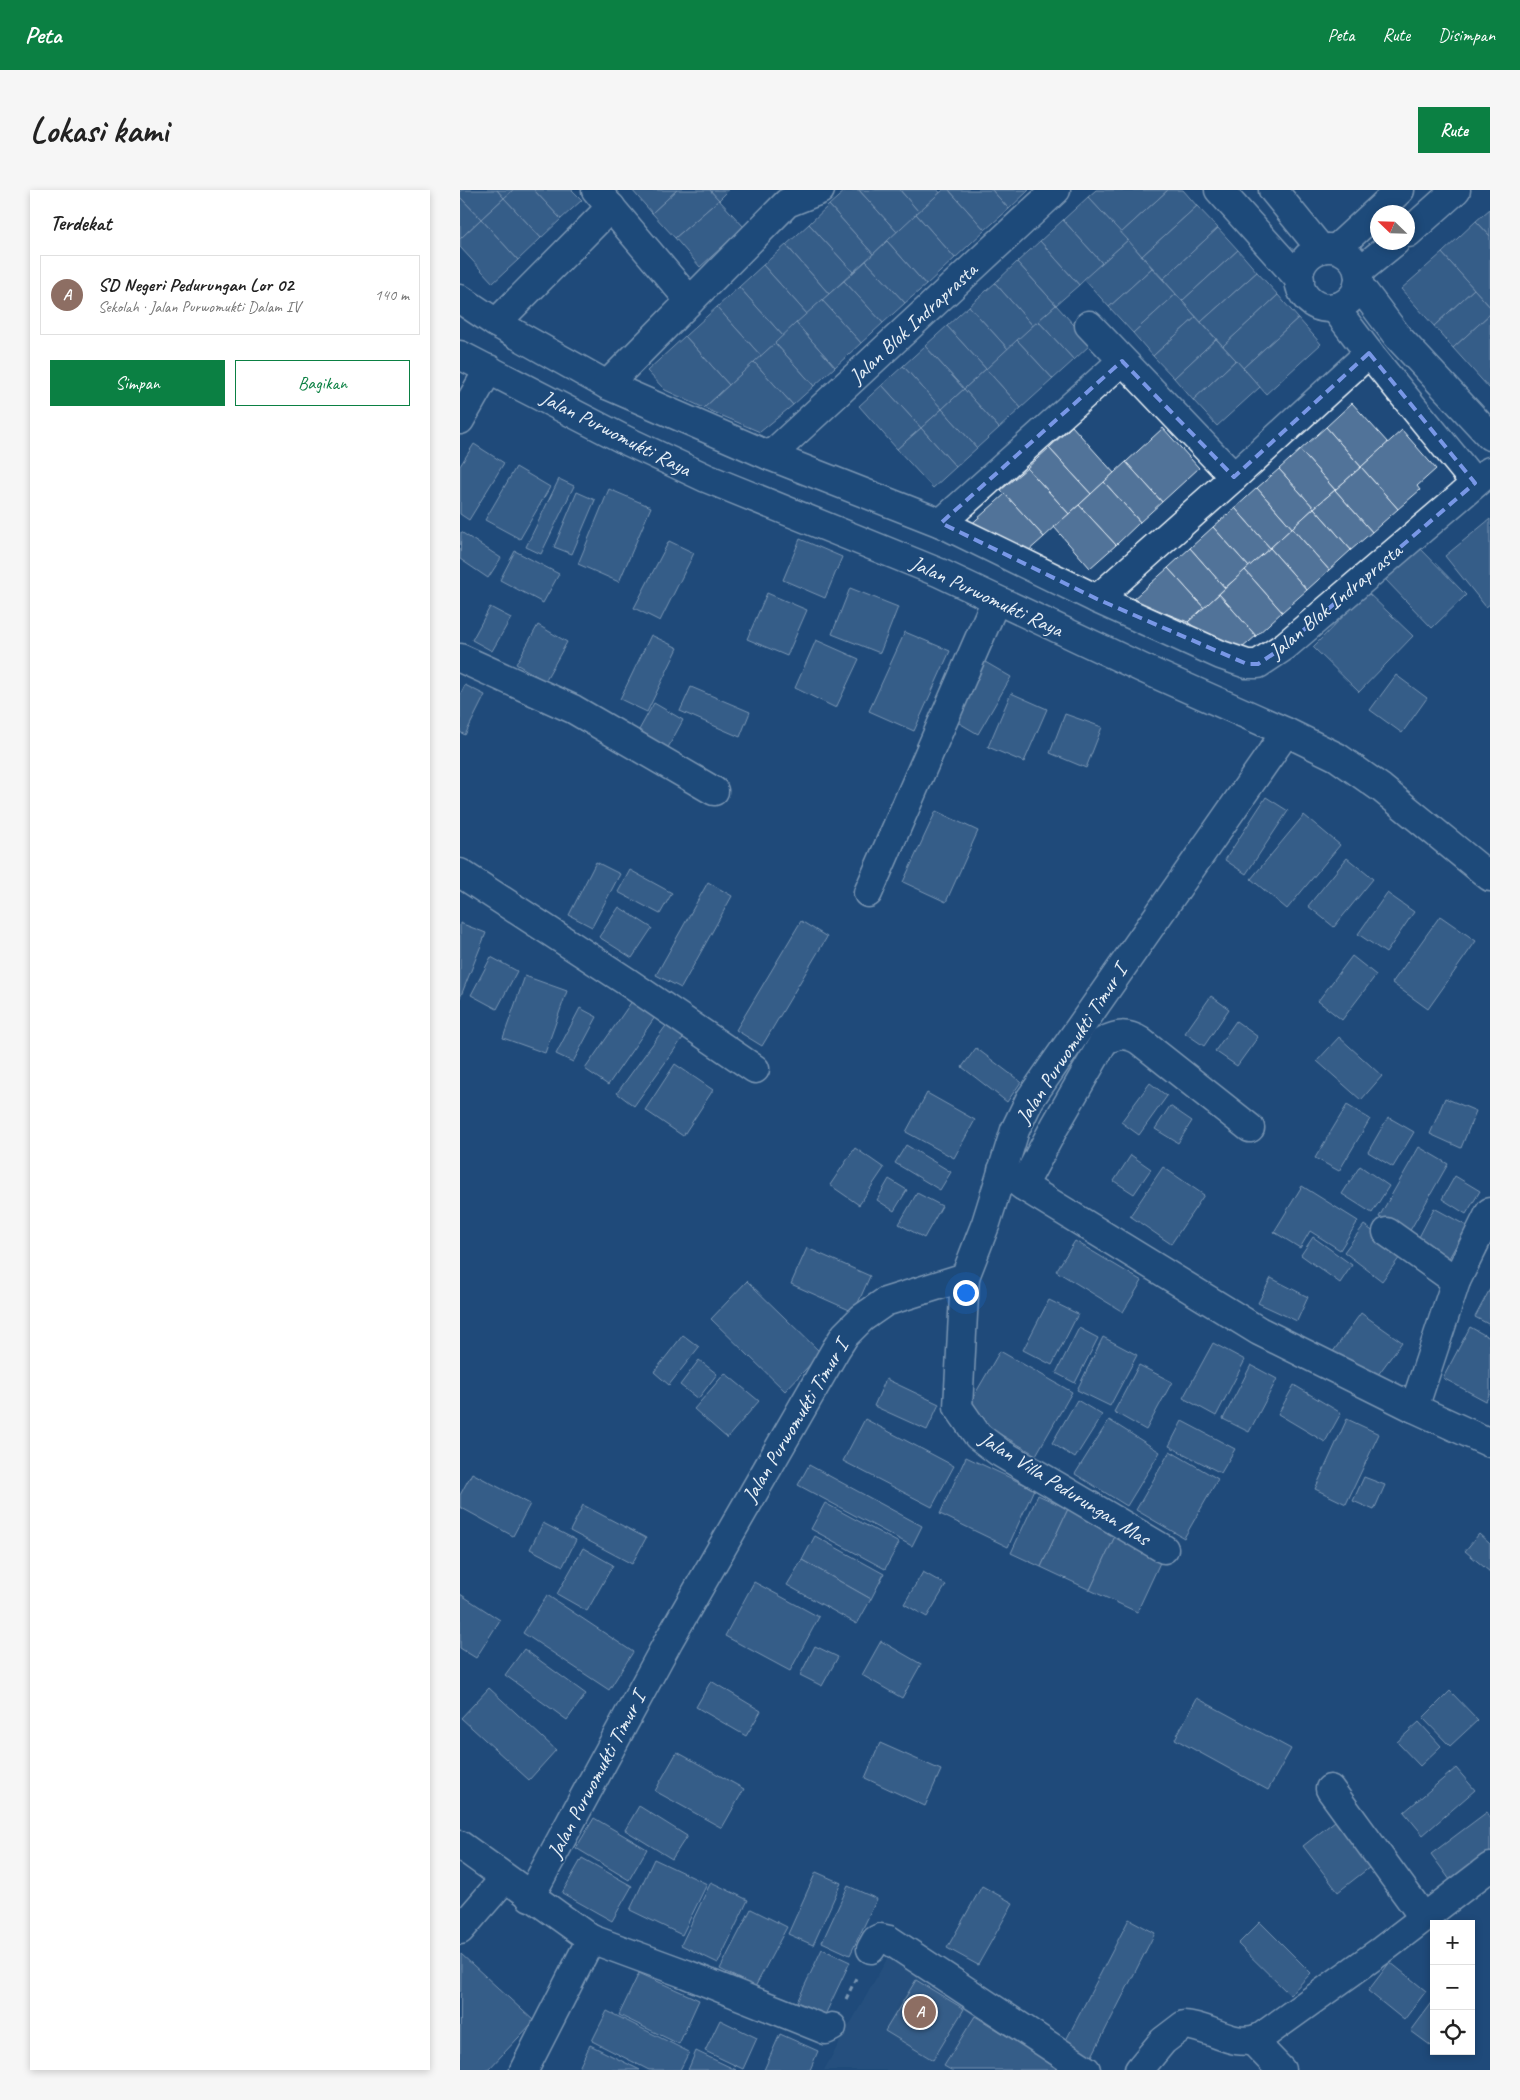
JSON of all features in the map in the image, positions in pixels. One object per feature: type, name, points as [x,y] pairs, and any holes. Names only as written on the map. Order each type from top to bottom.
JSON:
[{"type":"street","points":[[607,385],[789,197],[820,190]]},
{"type":"street","name":"Jalan Blok Indraprasta","points":[[770,456],[1056,190]]},
{"type":"street","points":[[1219,190],[1300,280]]},
{"type":"street","points":[[1273,190],[1329,248],[1352,259],[1358,278],[1398,337],[1490,436]]},
{"type":"street","points":[[1387,250],[1358,278],[1352,296],[1347,302],[1334,307],[1317,305],[1310,301],[1301,288],[1300,280],[1303,264],[1307,257],[1329,248],[1400,190]]},
{"type":"street","points":[[1415,227],[1456,190]]},
{"type":"street","points":[[496,322],[604,199],[690,301]]},
{"type":"street","name":"Jalan Blok Indraprasta","points":[[460,299],[496,322],[607,385],[770,456],[942,523],[1097,599],[1221,655],[1247,664],[1258,664],[1285,646],[1483,477],[1369,353],[1334,307]]},
{"type":"street","points":[[1089,324],[1234,477]]},
{"type":"street","points":[[1097,599],[1369,353]]},
{"type":"street","name":"Jalan Purwomukti Raya","points":[[460,355],[625,440],[706,478],[940,573],[1337,757],[1381,788],[1490,876]]},
{"type":"street","points":[[942,523],[1122,361]]},
{"type":"street","points":[[460,420],[490,369]]},
{"type":"street","points":[[868,893],[996,600]]},
{"type":"street","points":[[460,658],[574,709],[714,791]]},
{"type":"street","name":"Jalan Purwomukti Timur I","points":[[530,1897],[674,1631],[742,1510],[841,1342],[862,1318],[884,1302],[965,1278],[986,1223],[1015,1130],[1039,1084],[1286,732]]},
{"type":"street","points":[[460,873],[618,976],[755,1069]]},
{"type":"street","points":[[1023,1186],[1054,1126],[1104,1041],[1114,1036],[1129,1036],[1140,1041],[1250,1128]]},
{"type":"street","points":[[1002,1170],[1023,1186],[1259,1332],[1490,1443]]},
{"type":"street","points":[[1414,1408],[1456,1281],[1490,1212]]},
{"type":"street","points":[[1387,1232],[1456,1281]]},
{"type":"street","name":"Jalan Villa Pedurungan Mas","points":[[965,1278],[958,1407],[973,1430],[999,1452],[1164,1549]]},
{"type":"street","points":[[1330,1789],[1424,1918]]},
{"type":"street","points":[[460,1845],[591,1939],[686,1974],[826,2030],[832,2027]]},
{"type":"street","points":[[1139,2070],[1163,2041],[1184,2025],[1197,2027],[1241,2042],[1253,2041],[1358,1967],[1490,1868]]},
{"type":"street","points":[[460,1930],[504,1878]]},
{"type":"street","points":[[871,1948],[876,1940],[880,1938],[889,1940],[1086,2070]]},
{"type":"street","points":[[524,2070],[591,1939]]},
{"type":"street","points":[[1253,2041],[1281,2070]]},
{"type":"path","points":[[832,2027],[871,1948]]},
{"type":"highlighted area","points":[[1369,353],[1475,483],[1285,646],[1258,664],[1247,664],[1097,599],[941,523],[1122,361],[1234,477]]},
{"type":"shaded area","points":[[890,1954],[1075,2070],[824,2070]]},
{"type":"building","points":[[460,190],[497,190],[504,198],[481,219],[460,197]]},
{"type":"building","points":[[497,190],[513,190],[504,198]]},
{"type":"building","points":[[513,190],[534,190],[561,219],[541,238],[504,198]]},
{"type":"building","points":[[534,190],[572,190],[582,200],[561,219]]},
{"type":"building","points":[[632,190],[677,190],[652,213]]},
{"type":"building","points":[[677,190],[710,190],[719,200],[675,238],[652,213]]},
{"type":"building","points":[[710,190],[729,190],[719,200]]},
{"type":"building","points":[[846,190],[859,190],[897,232],[873,254],[829,205]]},
{"type":"building","points":[[859,190],[900,190],[919,212],[897,232]]},
{"type":"building","points":[[900,190],[938,190],[940,193],[919,212]]},
{"type":"building","points":[[943,190],[949,190],[985,230],[955,258],[916,214]]},
{"type":"building","points":[[949,190],[992,190],[1009,209],[985,230]]},
{"type":"building","points":[[992,190],[1029,190],[1009,209]]},
{"type":"building","points":[[1096,190],[1168,190],[1121,233],[1088,197]]},
{"type":"building","points":[[1168,190],[1183,190],[1197,206],[1142,256],[1121,233]]},
{"type":"building","points":[[460,197],[481,219],[460,239]]},
{"type":"building","points":[[1088,197],[1128,240],[1102,263],[1063,220]]},
{"type":"building","points":[[504,198],[541,238],[518,260],[481,219]]},
{"type":"building","points":[[719,200],[744,227],[700,267],[675,238]]},
{"type":"building","points":[[829,205],[873,254],[853,272],[809,224]]},
{"type":"building","points":[[1197,206],[1218,228],[1163,279],[1142,256]]},
{"type":"building","points":[[1490,209],[1490,236],[1476,221]]},
{"type":"building","points":[[916,214],[955,258],[926,285],[887,241]]},
{"type":"building","points":[[481,219],[518,260],[493,283],[460,247],[460,239]]},
{"type":"building","points":[[1063,220],[1102,263],[1079,285],[1040,241]]},
{"type":"building","points":[[1476,221],[1490,236],[1490,307],[1442,253]]},
{"type":"building","points":[[809,224],[853,272],[829,294],[786,245]]},
{"type":"building","points":[[1218,228],[1238,250],[1182,301],[1163,279]]},
{"type":"building","points":[[1128,240],[1152,268],[1109,307],[1084,279]]},
{"type":"building","points":[[887,241],[926,285],[905,303],[866,261]]},
{"type":"building","points":[[1040,241],[1079,285],[1056,305],[1017,262]]},
{"type":"building","points":[[786,245],[829,294],[807,314],[763,265]]},
{"type":"building","points":[[1238,250],[1257,272],[1201,322],[1182,301]]},
{"type":"building","points":[[1442,253],[1474,289],[1434,326],[1401,289]]},
{"type":"building","points":[[866,261],[905,303],[883,323],[844,281]]},
{"type":"building","points":[[1017,262],[1056,305],[1033,326],[995,283]]},
{"type":"building","points":[[763,265],[807,314],[783,336],[739,287]]},
{"type":"building","points":[[1152,268],[1176,294],[1133,333],[1109,307]]},
{"type":"building","points":[[1257,272],[1278,295],[1223,346],[1201,322]]},
{"type":"building","points":[[844,281],[883,323],[861,343],[822,300]]},
{"type":"building","points":[[995,283],[1033,326],[1008,349],[969,306]]},
{"type":"building","points":[[739,287],[783,336],[761,356],[717,307]]},
{"type":"building","points":[[1474,289],[1490,307],[1490,314],[1453,348],[1434,326]]},
{"type":"building","points":[[1176,294],[1196,317],[1153,356],[1133,333]]},
{"type":"building","points":[[1278,295],[1298,318],[1243,368],[1223,346]]},
{"type":"building","points":[[822,300],[861,343],[835,367],[796,323]]},
{"type":"building","points":[[1056,305],[1091,344],[1074,360],[1038,321]]},
{"type":"building","points":[[969,306],[1008,349],[986,369],[947,326]]},
{"type":"building","points":[[717,307],[761,356],[729,385],[685,336]]},
{"type":"building","points":[[1490,314],[1490,389],[1453,348]]},
{"type":"building","points":[[1196,317],[1216,339],[1174,378],[1153,356]]},
{"type":"building","points":[[1298,318],[1321,344],[1266,394],[1243,368]]},
{"type":"building","points":[[1038,321],[1074,360],[1053,379],[1017,340]]},
{"type":"building","points":[[796,323],[835,367],[814,386],[775,343]]},
{"type":"building","points":[[947,326],[986,369],[964,389],[925,346]]},
{"type":"building","points":[[685,336],[729,385],[704,408],[665,390],[647,371]]},
{"type":"building","points":[[1216,339],[1236,360],[1193,400],[1174,378]]},
{"type":"building","points":[[1017,340],[1053,379],[1021,408],[986,369]]},
{"type":"building","points":[[775,343],[814,386],[793,405],[754,362]]},
{"type":"building","points":[[925,346],[964,389],[942,409],[903,366]]},
{"type":"building","points":[[1236,360],[1260,387],[1217,426],[1193,400]]},
{"type":"building","points":[[754,362],[793,405],[760,432],[704,408]]},
{"type":"building","points":[[903,366],[942,409],[921,428],[882,385]]},
{"type":"building","points":[[986,369],[1021,408],[999,428],[964,389]]},
{"type":"building","points":[[882,385],[921,428],[897,449],[859,406]]},
{"type":"building","points":[[964,389],[999,428],[977,448],[942,409]]},
{"type":"building","points":[[1352,403],[1388,443],[1361,467],[1326,427]]},
{"type":"building","points":[[942,409],[977,448],[956,467],[921,428]]},
{"type":"building","points":[[1072,426],[1114,473],[1091,494],[1049,448]]},
{"type":"building","points":[[1326,427],[1361,467],[1335,490],[1300,450]]},
{"type":"building","points":[[921,428],[956,467],[933,488],[897,449]]},
{"type":"building","points":[[1163,428],[1199,468],[1162,502],[1126,462]]},
{"type":"building","points":[[1402,430],[1436,469],[1417,486],[1420,490],[1398,509],[1361,467]]},
{"type":"building","points":[[474,444],[504,463],[469,520],[460,514],[460,466]]},
{"type":"building","points":[[1049,448],[1091,494],[1069,514],[1027,468]]},
{"type":"building","points":[[1300,450],[1335,490],[1314,508],[1279,469]]},
{"type":"building","points":[[1126,462],[1162,502],[1140,522],[1104,482]]},
{"type":"building","points":[[516,467],[550,487],[520,539],[485,520]]},
{"type":"building","points":[[1361,467],[1398,509],[1372,532],[1335,490]]},
{"type":"building","points":[[1027,468],[1069,514],[1044,537],[1001,490]]},
{"type":"building","points":[[1279,469],[1314,508],[1292,528],[1257,488]]},
{"type":"building","points":[[559,479],[574,486],[541,554],[526,547]]},
{"type":"building","points":[[1104,482],[1140,522],[1116,545],[1079,505]]},
{"type":"building","points":[[1257,488],[1292,528],[1270,548],[1235,508]]},
{"type":"building","points":[[609,489],[651,507],[619,582],[578,564]]},
{"type":"building","points":[[1335,490],[1372,532],[1351,550],[1314,508]]},
{"type":"building","points":[[577,492],[595,500],[572,554],[554,547]]},
{"type":"building","points":[[1005,494],[1044,537],[1026,553],[967,528]]},
{"type":"building","points":[[1079,505],[1116,545],[1090,568],[1054,527]]},
{"type":"building","points":[[1235,508],[1270,548],[1249,567],[1213,527]]},
{"type":"building","points":[[1314,508],[1351,550],[1329,570],[1292,528]]},
{"type":"building","points":[[1490,519],[1490,604],[1486,607],[1445,556]]},
{"type":"building","points":[[1213,527],[1249,567],[1225,588],[1190,548]]},
{"type":"building","points":[[1292,528],[1329,570],[1307,590],[1270,548]]},
{"type":"building","points":[[461,532],[501,558],[488,578],[460,559]]},
{"type":"building","points":[[800,539],[842,557],[825,598],[783,580]]},
{"type":"building","points":[[669,541],[694,553],[660,621],[634,608]]},
{"type":"building","points":[[1419,547],[1466,595],[1432,628],[1385,579]]},
{"type":"building","points":[[1190,548],[1225,588],[1204,608],[1168,568]]},
{"type":"building","points":[[1270,548],[1307,590],[1282,612],[1245,570]]},
{"type":"building","points":[[515,551],[559,574],[543,603],[500,580]]},
{"type":"building","points":[[1168,568],[1204,608],[1188,622],[1132,600]]},
{"type":"building","points":[[1245,570],[1282,612],[1256,636],[1219,594]]},
{"type":"building","points":[[850,588],[898,607],[880,653],[832,634]]},
{"type":"building","points":[[1367,592],[1413,636],[1359,692],[1313,647]]},
{"type":"building","points":[[767,593],[807,610],[787,656],[747,639]]},
{"type":"building","points":[[1219,594],[1256,636],[1242,648],[1202,634],[1188,622]]},
{"type":"building","points":[[490,607],[511,618],[492,651],[472,640]]},
{"type":"building","points":[[538,625],[567,642],[545,681],[516,664]]},
{"type":"building","points":[[905,632],[950,651],[914,731],[869,711]]},
{"type":"building","points":[[651,635],[678,648],[647,712],[620,699]]},
{"type":"building","points":[[816,640],[859,659],[836,708],[795,688]]},
{"type":"building","points":[[980,659],[1011,677],[978,734],[947,716]]},
{"type":"building","points":[[1396,675],[1427,698],[1402,733],[1370,710]]},
{"type":"building","points":[[465,685],[485,695],[465,735],[460,732],[460,695]]},
{"type":"building","points":[[691,687],[750,712],[740,737],[680,711]]},
{"type":"building","points":[[1011,693],[1047,709],[1024,762],[988,747]]},
{"type":"building","points":[[654,703],[683,720],[664,755],[634,739]]},
{"type":"building","points":[[1065,714],[1102,727],[1086,768],[1050,753]]},
{"type":"building","points":[[1266,797],[1288,811],[1246,874],[1225,860]]},
{"type":"building","points":[[936,811],[978,831],[946,902],[903,882]]},
{"type":"building","points":[[1304,815],[1340,845],[1287,909],[1251,879]]},
{"type":"building","points":[[1347,858],[1373,879],[1334,927],[1308,906]]},
{"type":"building","points":[[596,862],[620,874],[592,927],[569,915]]},
{"type":"building","points":[[630,870],[672,893],[660,914],[618,892]]},
{"type":"building","points":[[708,882],[732,896],[681,988],[656,975]]},
{"type":"building","points":[[1387,893],[1414,912],[1386,953],[1358,934]]},
{"type":"building","points":[[619,907],[652,928],[632,958],[599,937]]},
{"type":"building","points":[[1440,916],[1476,941],[1428,1009],[1392,983]]},
{"type":"building","points":[[801,921],[827,937],[762,1046],[736,1030]]},
{"type":"building","points":[[460,923],[486,933],[460,998]]},
{"type":"building","points":[[1352,956],[1376,975],[1342,1020],[1318,1001]]},
{"type":"building","points":[[491,957],[517,971],[497,1009],[471,995]]},
{"type":"building","points":[[525,976],[567,991],[545,1053],[503,1038]]},
{"type":"building","points":[[1211,996],[1229,1009],[1204,1046],[1185,1033]]},
{"type":"building","points":[[632,1001],[655,1017],[608,1085],[585,1069]]},
{"type":"building","points":[[580,1008],[597,1017],[573,1062],[556,1054]]},
{"type":"building","points":[[1236,1021],[1258,1037],[1237,1066],[1215,1051]]},
{"type":"building","points":[[668,1023],[685,1035],[634,1106],[617,1093]]},
{"type":"building","points":[[1339,1037],[1382,1076],[1361,1100],[1317,1061]]},
{"type":"building","points":[[976,1048],[1021,1082],[1007,1102],[962,1067]]},
{"type":"building","points":[[675,1064],[713,1090],[683,1136],[645,1110]]},
{"type":"building","points":[[1150,1083],[1167,1096],[1139,1135],[1121,1122]]},
{"type":"building","points":[[927,1093],[975,1120],[954,1158],[906,1132]]},
{"type":"building","points":[[1445,1098],[1476,1111],[1461,1148],[1430,1134]]},
{"type":"building","points":[[1347,1105],[1370,1119],[1339,1171],[1315,1158]]},
{"type":"building","points":[[1170,1106],[1192,1121],[1178,1143],[1155,1129]]},
{"type":"building","points":[[1388,1117],[1414,1132],[1393,1167],[1368,1152]]},
{"type":"building","points":[[906,1145],[951,1172],[940,1190],[895,1163]]},
{"type":"building","points":[[1419,1147],[1448,1164],[1408,1234],[1379,1217]]},
{"type":"building","points":[[855,1148],[884,1168],[859,1205],[830,1185]]},
{"type":"building","points":[[1131,1155],[1151,1169],[1134,1194],[1114,1181]]},
{"type":"building","points":[[1360,1166],[1389,1186],[1372,1213],[1342,1194]]},
{"type":"building","points":[[1163,1167],[1204,1195],[1171,1244],[1130,1216]]},
{"type":"building","points":[[1455,1176],[1480,1191],[1466,1214],[1442,1199]]},
{"type":"building","points":[[889,1179],[907,1190],[894,1211],[877,1200]]},
{"type":"building","points":[[1302,1186],[1358,1221],[1340,1250],[1310,1231],[1300,1248],[1274,1232]]},
{"type":"building","points":[[917,1193],[942,1206],[924,1238],[899,1224]]},
{"type":"building","points":[[1434,1208],[1467,1226],[1448,1260],[1416,1243]]},
{"type":"building","points":[[1364,1225],[1403,1253],[1382,1281],[1344,1252]]},
{"type":"building","points":[[1313,1237],[1352,1265],[1340,1283],[1301,1255]]},
{"type":"building","points":[[1075,1241],[1142,1281],[1123,1312],[1056,1271]]},
{"type":"building","points":[[807,1248],[870,1276],[854,1312],[791,1284]]},
{"type":"building","points":[[1271,1278],[1308,1297],[1297,1321],[1258,1303]]},
{"type":"building","points":[[747,1281],[821,1353],[785,1391],[711,1319]]},
{"type":"building","points":[[1490,1289],[1490,1325],[1475,1317]]},
{"type":"building","points":[[1049,1300],[1078,1314],[1052,1365],[1023,1350]]},
{"type":"building","points":[[1361,1313],[1402,1342],[1372,1383],[1332,1353]]},
{"type":"building","points":[[1470,1327],[1490,1338],[1490,1393],[1486,1401],[1443,1378]]},
{"type":"building","points":[[1079,1328],[1098,1338],[1075,1383],[1056,1373]]},
{"type":"building","points":[[683,1335],[699,1347],[669,1385],[654,1372]]},
{"type":"building","points":[[1103,1337],[1137,1355],[1110,1406],[1077,1390]]},
{"type":"building","points":[[1213,1343],[1245,1360],[1216,1416],[1183,1398]]},
{"type":"building","points":[[1000,1351],[1072,1392],[1036,1455],[964,1413]]},
{"type":"building","points":[[699,1360],[717,1374],[698,1399],[680,1385]]},
{"type":"building","points":[[1139,1365],[1172,1382],[1146,1430],[1114,1412]]},
{"type":"building","points":[[1251,1365],[1277,1379],[1249,1432],[1223,1419]]},
{"type":"building","points":[[725,1373],[759,1401],[727,1438],[694,1409]]},
{"type":"building","points":[[886,1379],[939,1404],[927,1430],[874,1406]]},
{"type":"building","points":[[1294,1385],[1341,1413],[1325,1442],[1278,1414]]},
{"type":"building","points":[[1077,1400],[1102,1415],[1075,1458],[1052,1443]]},
{"type":"building","points":[[865,1419],[954,1466],[932,1507],[843,1461]]},
{"type":"building","points":[[1347,1419],[1379,1434],[1346,1504],[1315,1489]]},
{"type":"building","points":[[1109,1420],[1160,1452],[1127,1506],[1075,1474]]},
{"type":"building","points":[[1182,1421],[1235,1449],[1221,1473],[1169,1446]]},
{"type":"building","points":[[1170,1451],[1218,1479],[1184,1538],[1136,1510]]},
{"type":"building","points":[[966,1457],[1034,1489],[1008,1547],[940,1514]]},
{"type":"building","points":[[809,1465],[922,1526],[912,1546],[798,1485]]},
{"type":"building","points":[[472,1473],[530,1504],[513,1536],[460,1507],[460,1495]]},
{"type":"building","points":[[1364,1477],[1385,1485],[1374,1510],[1353,1501]]},
{"type":"building","points":[[1038,1495],[1068,1509],[1041,1567],[1011,1553]]},
{"type":"building","points":[[825,1503],[899,1543],[885,1569],[811,1529]]},
{"type":"building","points":[[583,1505],[646,1538],[632,1564],[570,1531]]},
{"type":"building","points":[[1068,1509],[1117,1532],[1090,1590],[1041,1567]]},
{"type":"building","points":[[543,1523],[576,1540],[563,1566],[530,1549]]},
{"type":"building","points":[[1117,1532],[1164,1554],[1137,1612],[1090,1590]]},
{"type":"building","points":[[1479,1534],[1490,1544],[1490,1572],[1465,1551]]},
{"type":"building","points":[[815,1536],[884,1574],[871,1599],[802,1560]]},
{"type":"building","points":[[583,1548],[613,1565],[587,1611],[557,1594]]},
{"type":"building","points":[[802,1560],[871,1599],[857,1624],[787,1585]]},
{"type":"building","points":[[923,1572],[946,1585],[927,1617],[904,1604]]},
{"type":"building","points":[[754,1582],[819,1617],[790,1671],[725,1636]]},
{"type":"building","points":[[460,1594],[500,1620],[476,1658],[460,1648]]},
{"type":"building","points":[[547,1595],[633,1652],[609,1690],[523,1633]]},
{"type":"building","points":[[881,1641],[921,1664],[902,1698],[862,1675]]},
{"type":"building","points":[[815,1646],[838,1657],[822,1686],[800,1675]]},
{"type":"building","points":[[524,1649],[586,1694],[567,1720],[505,1675]]},
{"type":"building","points":[[711,1681],[761,1711],[746,1736],[696,1707]]},
{"type":"building","points":[[489,1688],[556,1750],[529,1780],[461,1718]]},
{"type":"building","points":[[1450,1691],[1478,1720],[1450,1746],[1423,1718]]},
{"type":"building","points":[[1197,1698],[1291,1749],[1268,1790],[1175,1739]]},
{"type":"building","points":[[1419,1722],[1441,1746],[1420,1766],[1397,1742]]},
{"type":"building","points":[[880,1743],[941,1770],[925,1806],[865,1778]]},
{"type":"building","points":[[677,1752],[744,1789],[722,1828],[655,1791]]},
{"type":"building","points":[[1456,1768],[1475,1790],[1423,1835],[1404,1812]]},
{"type":"building","points":[[639,1806],[687,1836],[672,1859],[625,1830]]},
{"type":"building","points":[[1487,1812],[1490,1817],[1490,1856],[1453,1884],[1431,1854]]},
{"type":"building","points":[[594,1818],[647,1849],[629,1880],[576,1848]]},
{"type":"building","points":[[1335,1821],[1370,1867],[1338,1892],[1303,1846]]},
{"type":"building","points":[[582,1858],[632,1886],[612,1921],[562,1893]]},
{"type":"building","points":[[654,1859],[707,1884],[682,1935],[630,1910]]},
{"type":"building","points":[[816,1872],[841,1883],[813,1945],[788,1934]]},
{"type":"building","points":[[711,1882],[748,1900],[718,1963],[681,1945]]},
{"type":"building","points":[[848,1886],[877,1899],[850,1955],[822,1942]]},
{"type":"building","points":[[982,1886],[1013,1903],[978,1965],[947,1948]]},
{"type":"building","points":[[751,1909],[787,1927],[755,1987],[720,1969]]},
{"type":"building","points":[[1129,1919],[1155,1933],[1091,2058],[1064,2044]]},
{"type":"building","points":[[1260,1922],[1311,1973],[1290,1995],[1238,1944]]},
{"type":"building","points":[[822,1949],[850,1962],[825,2015],[797,2002]]},
{"type":"building","points":[[461,1954],[534,2021],[488,2070],[460,2070]]},
{"type":"building","points":[[1390,1962],[1426,1991],[1404,2020],[1368,1991]]},
{"type":"building","points":[[639,1973],[699,2000],[679,2044],[619,2015]]},
{"type":"building","points":[[916,1980],[964,2009],[933,2060],[885,2031]]},
{"type":"building","points":[[1430,2005],[1430,2045],[1411,2031]]},
{"type":"building","points":[[607,2011],[689,2052],[680,2070],[649,2070],[592,2041]]},
{"type":"building","points":[[975,2016],[1062,2070],[951,2070],[944,2066]]},
{"type":"building","points":[[720,2020],[757,2038],[743,2069],[705,2051]]},
{"type":"building","points":[[780,2034],[818,2051],[810,2070],[764,2070]]},
{"type":"building","points":[[590,2045],[640,2070],[578,2070]]},
{"type":"building","points":[[696,2051],[736,2070],[688,2070]]},
{"type":"place","name":"SD Negeri Pedurungan Lor 02","points":[[920,2012]]}]
